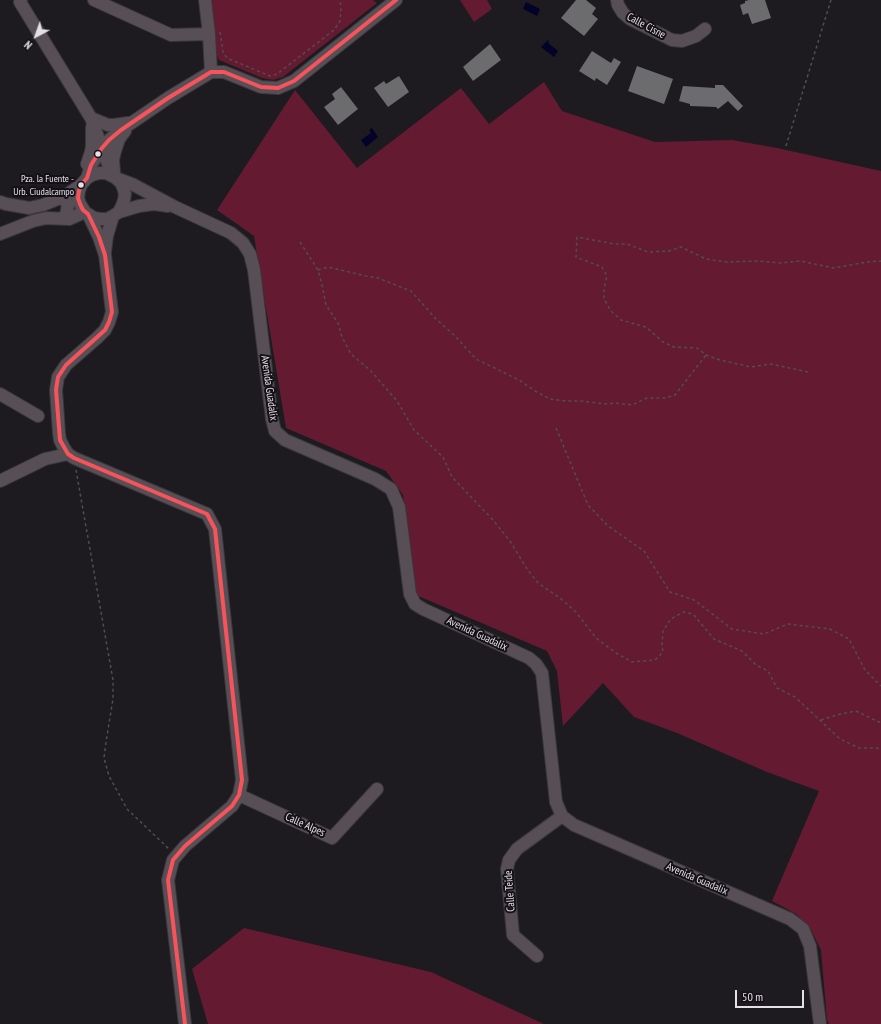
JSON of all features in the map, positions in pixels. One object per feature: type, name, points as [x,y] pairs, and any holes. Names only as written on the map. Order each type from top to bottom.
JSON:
[{"type":"street","points":[[21,0],[20,2],[91,118],[114,176],[121,183],[125,194],[122,206],[116,214],[107,236],[105,255]]},
{"type":"street","points":[[94,0],[171,35],[214,32]]},
{"type":"street","points":[[205,0],[214,32],[211,72]]},
{"type":"street","points":[[185,1024],[168,880],[173,860],[185,846],[232,806],[239,795],[242,780],[215,529],[207,514],[71,456],[64,448],[60,440],[56,390],[58,377],[66,365],[105,330],[112,312],[105,255],[99,237],[80,204],[78,198],[79,191],[91,165],[102,148],[121,130],[168,98],[211,72],[224,72],[261,87],[278,88],[294,81],[396,0]]},
{"type":"street","name":"Calle Cisne","points":[[617,0],[623,13],[630,19],[672,40],[682,41],[696,36],[705,29]]},
{"type":"street","points":[[91,118],[114,126],[132,122]]},
{"type":"street","points":[[84,181],[86,165],[92,146],[91,118]]},
{"type":"street","points":[[114,176],[114,151],[119,139],[132,122]]},
{"type":"street","points":[[0,202],[29,208],[43,205],[63,197],[92,175],[106,173],[114,176]]},
{"type":"street","name":"Avenida Guadalix","points":[[114,176],[231,233],[243,242],[250,254],[254,270],[272,419],[275,431],[285,440],[375,479],[390,489],[399,507],[410,594],[415,604],[423,610],[529,658],[536,664],[542,673],[556,802],[562,816],[574,825],[790,919],[803,929],[810,946],[820,1024]]},
{"type":"street","points":[[63,197],[68,205],[66,214]]},
{"type":"street","name":"Avenida Guadalix","points":[[116,214],[139,206],[154,204],[175,207]]},
{"type":"street","points":[[0,210],[18,206]]},
{"type":"street","points":[[0,234],[33,221],[46,218],[69,219],[85,212]]},
{"type":"street","points":[[0,231],[15,222],[31,216],[43,214],[71,215],[85,212],[94,218],[100,219],[116,214]]},
{"type":"street","points":[[0,394],[38,416]]},
{"type":"street","points":[[45,459],[60,440]]},
{"type":"street","points":[[0,481],[45,459],[71,456]]},
{"type":"street","name":"Calle Alpes","points":[[239,795],[332,838],[377,789]]},
{"type":"street","name":"Calle Teide","points":[[537,956],[513,935],[507,869],[509,860],[517,849],[562,816]]},
{"type":"path","points":[[214,32],[227,58],[270,76],[277,74],[334,30],[340,21],[340,0]]},
{"type":"path","points":[[786,146],[831,0]]},
{"type":"path","points":[[808,372],[771,364],[751,367],[720,360],[706,355],[697,348],[674,347],[663,342],[646,327],[621,320],[611,311],[604,299],[604,289],[607,276],[602,267],[576,257],[577,237],[614,244],[627,244],[648,252],[669,251],[681,247],[706,258],[727,262],[759,261],[781,263],[800,261],[834,268],[867,262],[881,262]]},
{"type":"path","points":[[300,242],[318,270],[326,305],[338,323],[342,336],[351,354],[371,371],[397,401],[414,430],[443,457],[452,477],[493,520],[510,541],[527,569],[538,583],[560,598],[576,612],[596,638],[616,653],[632,662],[656,660],[663,652],[663,631],[671,619],[682,612],[693,614],[714,639],[742,652],[756,666],[768,671],[777,688],[796,697],[840,739],[859,748],[881,749]]},
{"type":"path","points":[[318,270],[328,267],[378,278],[411,292],[476,359],[519,380],[550,399],[566,402],[582,401],[604,404],[616,403],[632,405],[647,398],[666,398],[675,394],[706,355]]},
{"type":"path","points":[[556,428],[588,505],[608,526],[644,551],[670,592],[694,600],[732,629],[764,634],[788,624],[830,629],[849,639],[865,670],[881,686]]},
{"type":"path","points":[[71,456],[113,680],[113,699],[104,758],[109,776],[127,808],[176,856]]},
{"type":"path","points":[[820,721],[840,714],[856,712],[881,723]]},
{"type":"shaded area","points":[[210,0],[373,0],[377,3],[283,77],[273,80],[262,78],[219,60],[215,51]]},
{"type":"shaded area","points":[[460,0],[487,0],[492,9],[474,22]]},
{"type":"shaded area","points":[[544,82],[562,111],[655,142],[732,140],[777,148],[881,171],[881,1024],[829,1024],[827,1020],[821,950],[811,930],[796,914],[772,901],[819,791],[767,772],[677,733],[634,717],[603,683],[563,726],[557,671],[547,651],[416,595],[403,495],[386,471],[286,428],[254,236],[217,210],[295,90],[357,168],[461,88],[489,124]]},
{"type":"shaded area","points":[[244,928],[431,972],[544,1024],[208,1024],[192,969]]},
{"type":"water","points":[[526,2],[540,9],[537,16],[523,9]]},
{"type":"water","points":[[548,40],[548,43],[558,51],[554,57],[541,47]]},
{"type":"water","points":[[372,128],[378,137],[366,147],[361,140],[371,133],[369,130]]},
{"type":"building","points":[[576,0],[586,0],[596,8],[592,14],[598,19],[584,36],[561,18]]},
{"type":"building","points":[[749,0],[765,0],[771,18],[752,24],[748,13],[743,15],[740,5]]},
{"type":"building","points":[[490,44],[501,60],[473,81],[463,67]]},
{"type":"building","points":[[592,51],[611,63],[614,58],[621,62],[607,85],[596,78],[595,81],[579,71]]},
{"type":"building","points":[[637,66],[673,79],[664,104],[628,91]]},
{"type":"building","points":[[399,76],[409,92],[388,107],[374,88],[384,81],[386,84]]},
{"type":"building","points":[[715,85],[723,85],[743,106],[738,111],[728,101],[718,109],[716,107],[690,106],[690,104],[679,101],[683,86],[715,88]]},
{"type":"building","points":[[341,87],[358,109],[338,125],[324,107],[335,99],[332,94]]},
{"type":"transit line","points":[[185,1024],[168,880],[173,860],[185,846],[232,806],[239,795],[242,780],[215,529],[207,514],[74,458],[68,454],[60,440],[56,390],[58,377],[66,365],[105,330],[112,312],[105,255],[99,237],[88,214],[83,210],[80,204],[78,198],[79,191],[81,185],[87,178],[91,165],[109,140],[168,98],[211,72],[224,72],[261,87],[278,88],[294,81],[396,0]]},
{"type":"place","name":"Pza. la Fuente - Urb. Ciudalcampo","points":[[81,185]]}]
